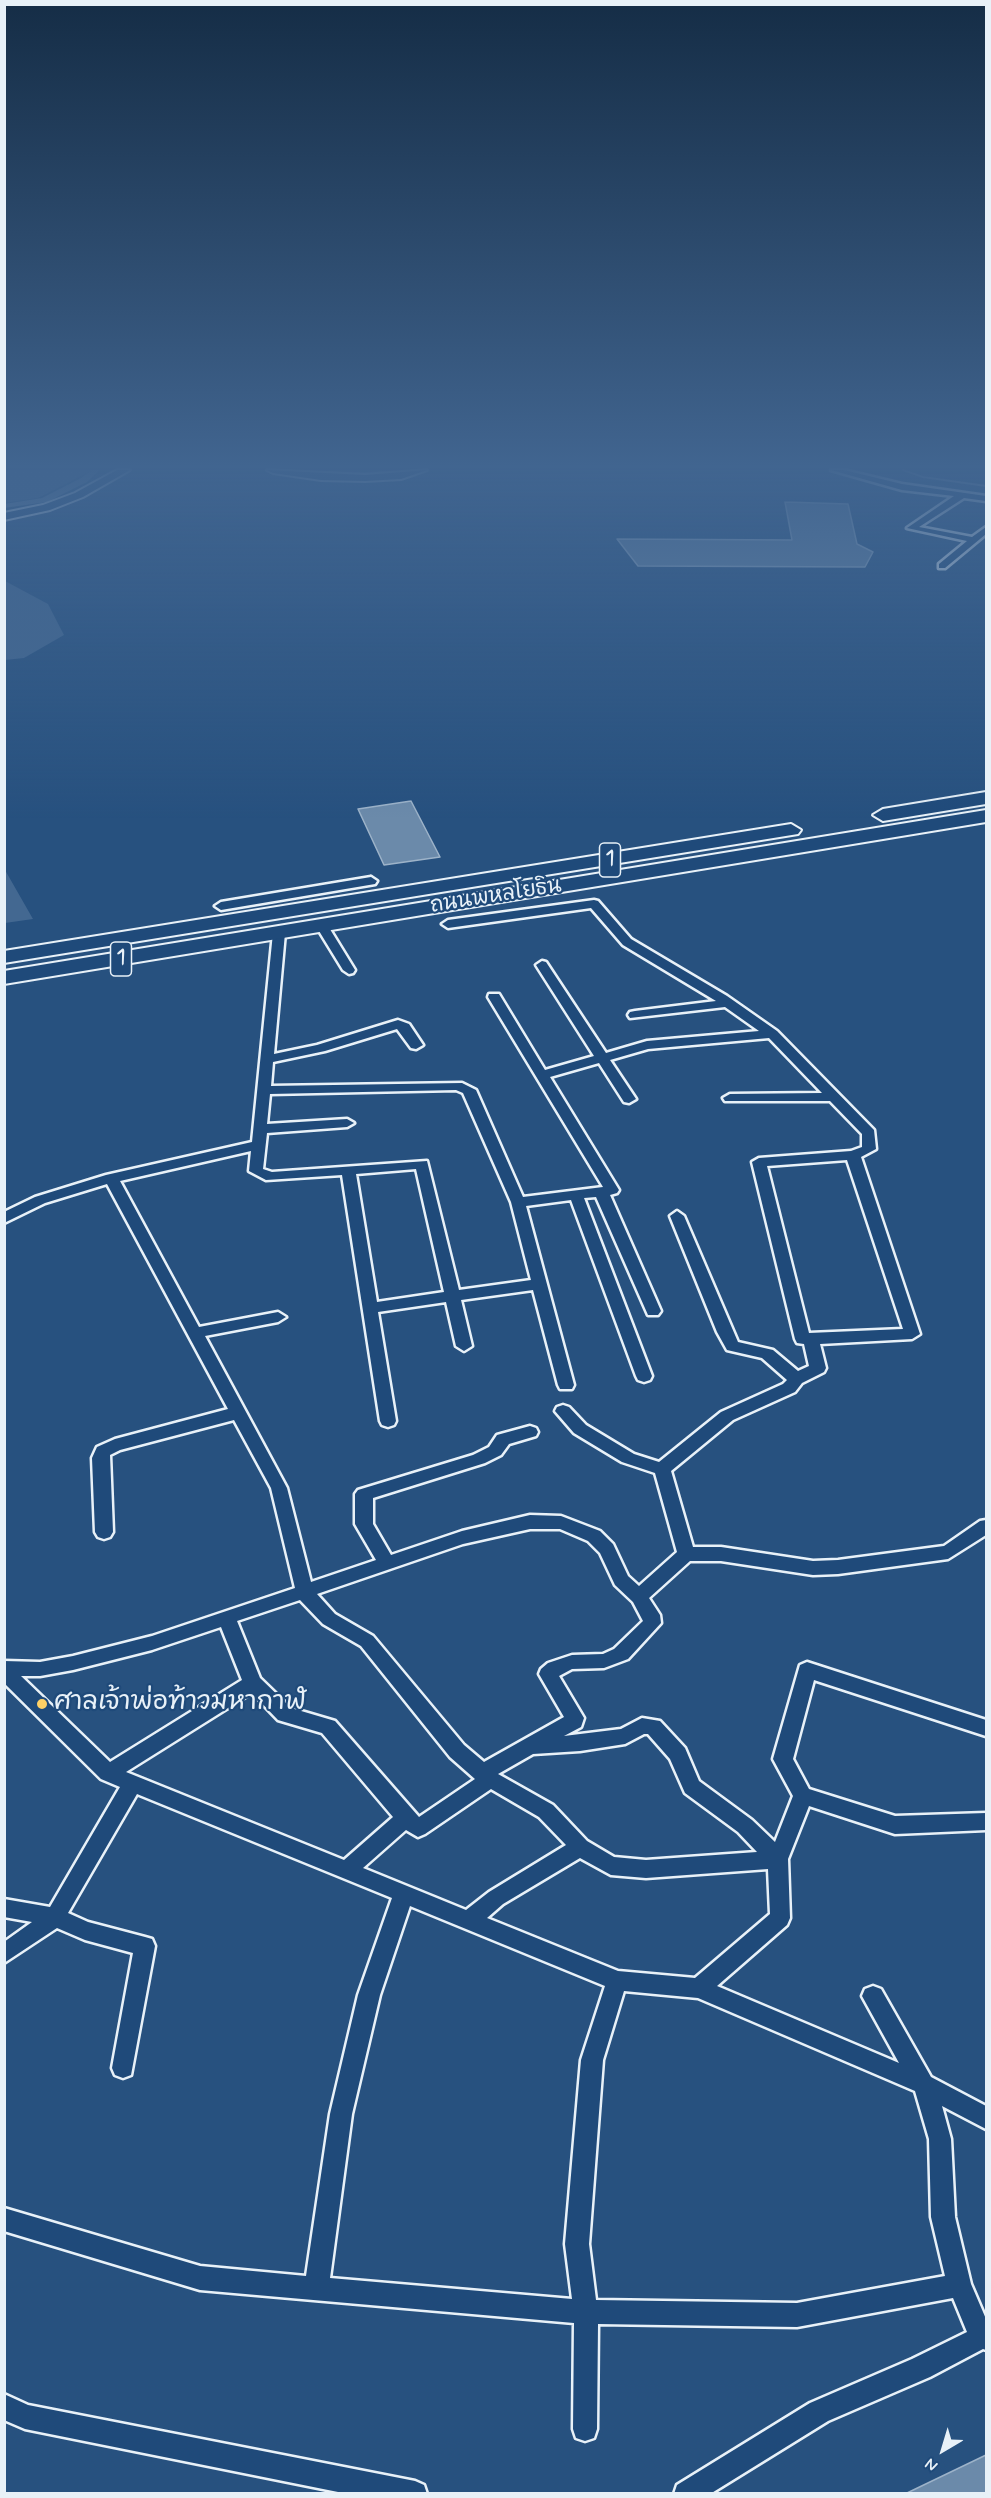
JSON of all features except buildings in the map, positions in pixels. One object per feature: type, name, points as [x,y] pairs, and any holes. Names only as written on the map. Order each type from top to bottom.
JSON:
[{"type":"highway","name":"ถนนพหลโยธิน","points":[[4,957],[987,798]]},
{"type":"highway","name":"ถนนพหลโยธิน","points":[[4,978],[231,922],[279,933],[987,816]]},
{"type":"street","points":[[231,922],[371,880]]},
{"type":"street","points":[[448,924],[594,904],[627,942],[727,1002],[772,1034],[869,1133],[869,1149],[853,1155],[759,1161],[803,1339],[912,1334],[853,1155]]},
{"type":"street","points":[[322,926],[349,969]]},
{"type":"street","points":[[279,933],[256,1171],[271,1177],[422,1164],[464,1346]]},
{"type":"street","points":[[542,965],[629,1099]]},
{"type":"street","points":[[494,998],[612,1190],[518,1202]]},
{"type":"street","points":[[635,1015],[727,1002]]},
{"type":"street","points":[[268,1059],[320,1048],[398,1024],[404,1027],[416,1045]]},
{"type":"street","points":[[541,1075],[647,1045],[772,1034]]},
{"type":"street","points":[[265,1090],[465,1087],[476,1102],[518,1202],[566,1385]]},
{"type":"street","points":[[730,1098],[835,1097]]},
{"type":"street","points":[[261,1129],[347,1123]]},
{"type":"street","points":[[4,1218],[40,1200],[111,1179],[260,1145]]},
{"type":"street","points":[[348,1170],[388,1421]]},
{"type":"street","points":[[111,1179],[279,1488],[305,1593],[329,1619],[367,1641],[457,1751],[486,1776],[546,1811],[580,1847],[611,1866],[646,1869],[778,1859]]},
{"type":"street","points":[[601,1192],[653,1311]]},
{"type":"street","points":[[576,1194],[644,1376]]},
{"type":"street","points":[[678,1216],[725,1332],[734,1346],[767,1354],[796,1379]]},
{"type":"street","points":[[370,1308],[540,1284]]},
{"type":"street","points":[[195,1333],[278,1317]]},
{"type":"street","points":[[662,1469],[727,1416],[789,1388],[796,1379],[818,1368],[811,1339]]},
{"type":"street","points":[[563,1411],[580,1429],[628,1458],[662,1469]]},
{"type":"street","points":[[104,1532],[100,1458],[103,1451],[115,1445],[237,1413]]},
{"type":"street","points":[[387,1564],[364,1524],[364,1494],[479,1459],[495,1450],[503,1439],[530,1431]]},
{"type":"street","points":[[662,1469],[686,1554]]},
{"type":"street","points":[[4,1670],[40,1669],[73,1663],[152,1643],[473,1536],[530,1522],[561,1523],[594,1536],[607,1549],[621,1580],[639,1597],[651,1615],[652,1623],[621,1654],[604,1661],[572,1662],[551,1670],[548,1676],[574,1719],[486,1776],[418,1828],[406,1818],[328,1727],[285,1714],[253,1683],[227,1619]]},
{"type":"street","points":[[639,1597],[686,1554],[721,1554],[813,1568],[838,1567],[948,1552],[987,1526]]},
{"type":"street","points":[[4,1670],[108,1773],[617,1981],[699,1988],[923,2084],[987,2118]]},
{"type":"street","points":[[803,1796],[783,1759],[807,1670],[987,1728]]},
{"type":"street","points":[[108,1773],[253,1683]]},
{"type":"street","points":[[531,1746],[625,1737],[642,1726],[653,1727],[678,1754],[684,1773],[692,1787],[745,1826],[778,1859]]},
{"type":"street","points":[[4,1954],[55,1917],[133,1783]]},
{"type":"street","points":[[803,1796],[823,1800],[895,1825],[987,1822]]},
{"type":"street","points":[[699,1988],[780,1918],[778,1859],[803,1796]]},
{"type":"street","points":[[347,1870],[406,1818]]},
{"type":"street","points":[[468,1921],[511,1888],[580,1847]]},
{"type":"street","points":[[316,2290],[341,2114],[369,1995],[403,1895]]},
{"type":"street","points":[[4,1908],[55,1917],[85,1931],[146,1946],[123,2068]]},
{"type":"street","points":[[585,2428],[586,2312],[578,2244],[592,2060],[617,1981]]},
{"type":"street","points":[[686,2493],[819,2412],[921,2368],[984,2337],[959,2285],[943,2217],[938,2127],[923,2084],[873,1996]]},
{"type":"street","points":[[4,2219],[200,2278],[586,2312],[797,2314],[959,2285]]},
{"type":"street","points":[[4,2406],[25,2417],[415,2493]]},
{"type":"shaded area","points":[[5,587],[15,587],[48,604],[64,635],[24,658],[5,660]]},
{"type":"shaded area","points":[[411,801],[440,857],[384,865],[358,809]]},
{"type":"shaded area","points":[[5,870],[33,919],[5,923]]},
{"type":"shaded area","points":[[986,2455],[986,2493],[907,2493]]},
{"type":"place","name":"ศาลเจ้าพ่อท้าวมหากาฬ","points":[[42,1704]]}]
